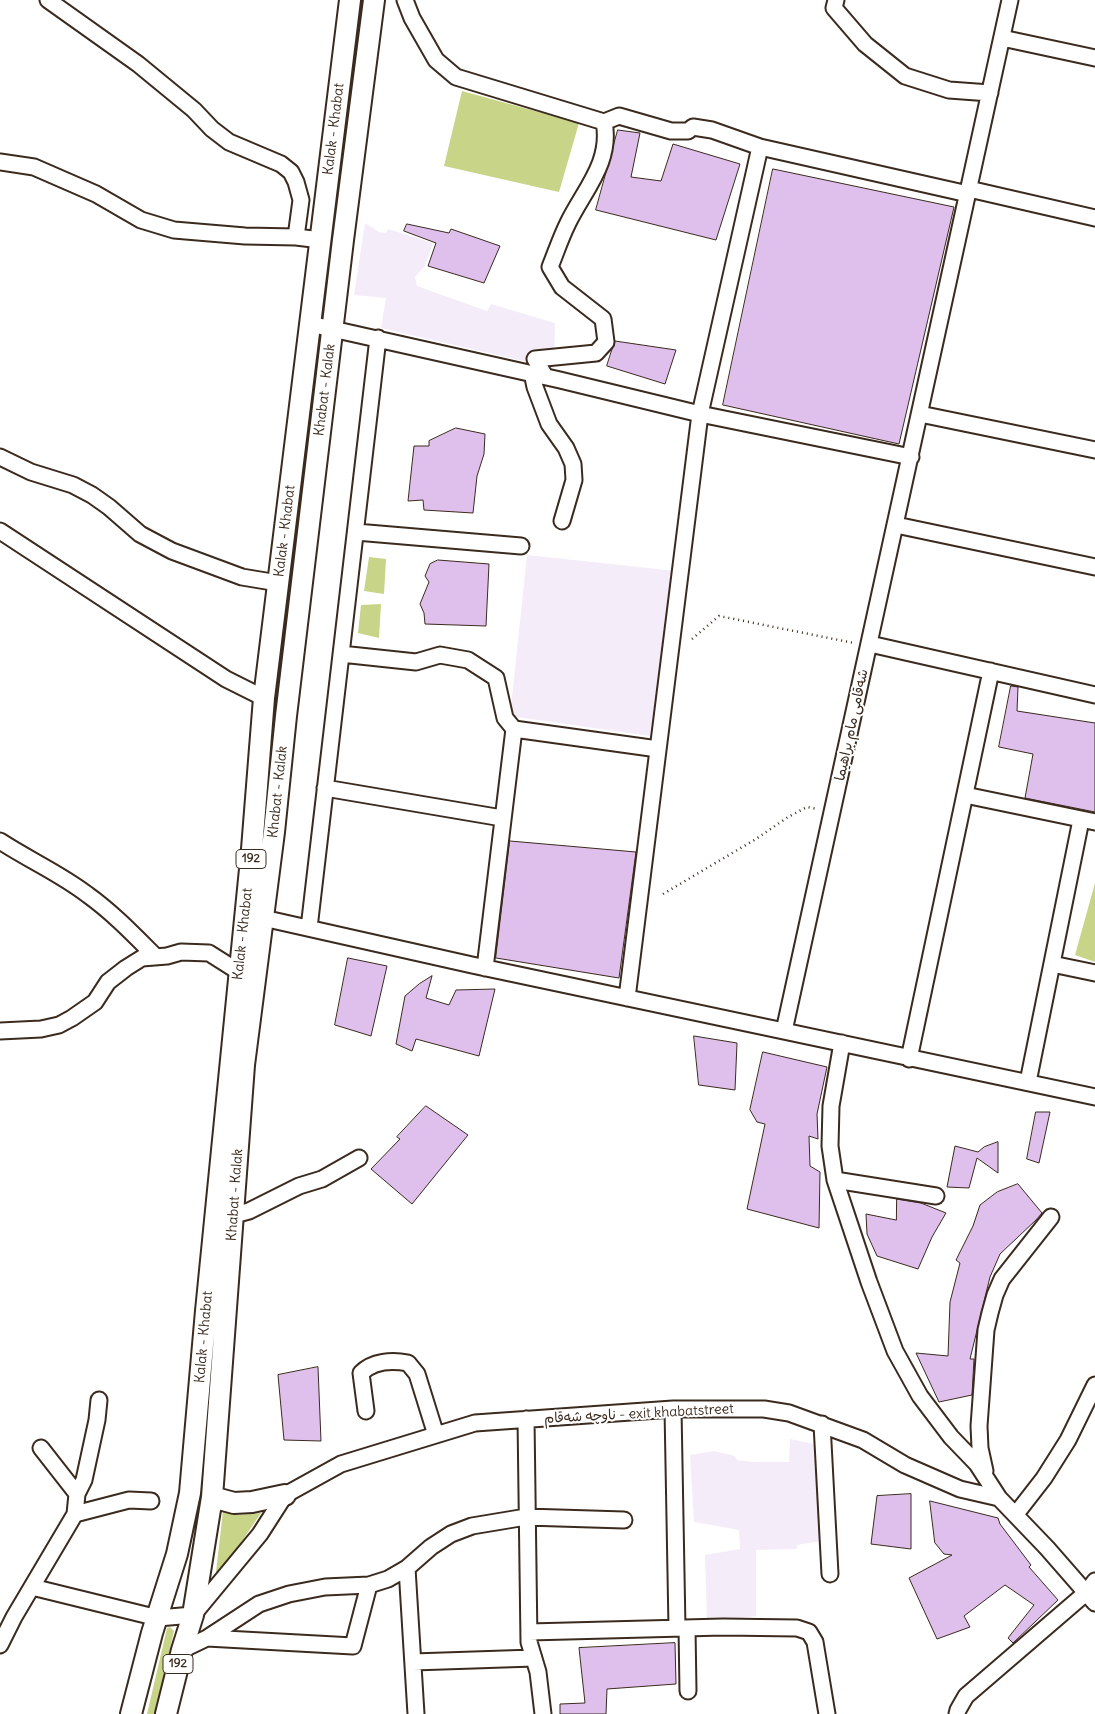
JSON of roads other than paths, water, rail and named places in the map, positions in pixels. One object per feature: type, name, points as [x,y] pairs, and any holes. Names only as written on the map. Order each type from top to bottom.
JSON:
[{"type":"main road","name":"Kalak - Khabat","points":[[131,1714],[177,1554],[190,1493],[206,1311],[252,849],[264,698],[350,0]]},
{"type":"main road","name":"Khabat - Kalak","points":[[193,1615],[212,1497],[244,1065],[264,918],[332,328],[374,0]]},
{"type":"main road","points":[[212,1497],[234,1503],[252,1502],[285,1495]]},
{"type":"main road","name":"192","points":[[166,1714],[193,1615]]},
{"type":"street","points":[[48,0],[138,64],[194,110],[212,129],[229,142],[281,164],[291,172],[301,200],[296,237]]},
{"type":"street","points":[[405,0],[412,18],[436,60],[456,77],[604,122],[619,116],[671,131],[688,131],[693,127],[712,130],[760,147],[1095,218]]},
{"type":"street","points":[[836,0],[834,8],[865,44],[905,76],[949,90],[990,93]]},
{"type":"street","name":"شەقامی مام براهیما","points":[[784,1031],[1010,0]]},
{"type":"street","points":[[1002,38],[1095,58]]},
{"type":"street","points":[[562,522],[574,480],[573,464],[566,448],[549,424],[535,387],[539,375],[535,359],[596,353],[606,342],[603,319],[562,287],[550,267],[568,223],[597,173],[607,134],[604,122]]},
{"type":"street","points":[[627,998],[700,414],[760,147]]},
{"type":"street","points":[[0,162],[42,170],[96,194],[141,220],[174,230],[321,240]]},
{"type":"street","points":[[310,324],[539,375],[700,414],[911,457]]},
{"type":"street","points":[[309,928],[378,338]]},
{"type":"street","points":[[920,414],[1095,450]]},
{"type":"street","points":[[0,457],[31,472],[73,485],[92,495],[140,534],[172,551],[242,577],[278,584]]},
{"type":"street","points":[[896,525],[1095,567]]},
{"type":"street","points":[[0,531],[226,679],[264,698]]},
{"type":"street","points":[[356,532],[521,546]]},
{"type":"street","points":[[870,644],[1095,695]]},
{"type":"street","points":[[341,654],[416,662],[440,655],[468,660],[496,678],[505,718],[514,729],[658,749]]},
{"type":"street","points":[[908,1058],[991,672]]},
{"type":"street","points":[[485,968],[514,729]]},
{"type":"street","points":[[325,788],[502,818]]},
{"type":"street","points":[[965,794],[1088,821],[1052,964],[1028,1082]]},
{"type":"street","points":[[0,841],[89,895],[156,957]]},
{"type":"street","points":[[264,918],[485,968],[1095,1097]]},
{"type":"street","points":[[0,1031],[41,1029],[72,1018],[96,1002],[108,982],[142,958],[181,952],[209,953],[239,972]]},
{"type":"street","points":[[1052,964],[1095,973]]},
{"type":"street","points":[[842,1043],[835,1078],[830,1121],[830,1146],[835,1180],[868,1282],[895,1351],[920,1396],[951,1437],[977,1464],[999,1498],[1092,1592],[966,1696],[957,1714]]},
{"type":"street","points":[[234,1215],[249,1211],[299,1186],[322,1180],[359,1158]]},
{"type":"street","points":[[835,1180],[936,1196]]},
{"type":"street","points":[[986,1478],[980,1448],[979,1426],[986,1330],[990,1313],[1002,1279],[1051,1217]]},
{"type":"street","points":[[366,1411],[361,1373],[368,1366],[396,1361],[408,1363],[417,1374],[436,1435]]},
{"type":"street","points":[[1016,1514],[1044,1478],[1068,1440],[1095,1385]]},
{"type":"street","points":[[0,1645],[75,1514],[77,1494],[84,1480],[97,1420],[99,1400]]},
{"type":"street","points":[[673,1409],[682,1628],[688,1691]]},
{"type":"street","name":"ناوچە شەقام - exit khabatstreet","points":[[193,1615],[260,1534],[285,1495],[341,1464],[475,1423],[673,1409],[764,1409],[789,1413],[822,1424],[863,1440],[905,1465],[951,1486],[999,1498]]},
{"type":"street","points":[[526,1419],[529,1642],[538,1672],[543,1714]]},
{"type":"street","points":[[822,1424],[830,1574]]},
{"type":"street","points":[[41,1448],[77,1494]]},
{"type":"street","points":[[75,1514],[129,1500],[151,1501]]},
{"type":"street","points":[[182,1650],[207,1638],[258,1604],[288,1594],[325,1587],[369,1585],[388,1579],[407,1568],[431,1547],[451,1534],[472,1526],[526,1517],[624,1520]]},
{"type":"street","points":[[407,1568],[416,1714]]},
{"type":"street","points":[[207,1638],[353,1646],[369,1585]]},
{"type":"street","points":[[32,1587],[158,1618],[193,1615]]},
{"type":"street","points":[[529,1632],[682,1628],[796,1628],[809,1632],[815,1642],[827,1714]]},
{"type":"street","points":[[413,1662],[534,1658]]}]
